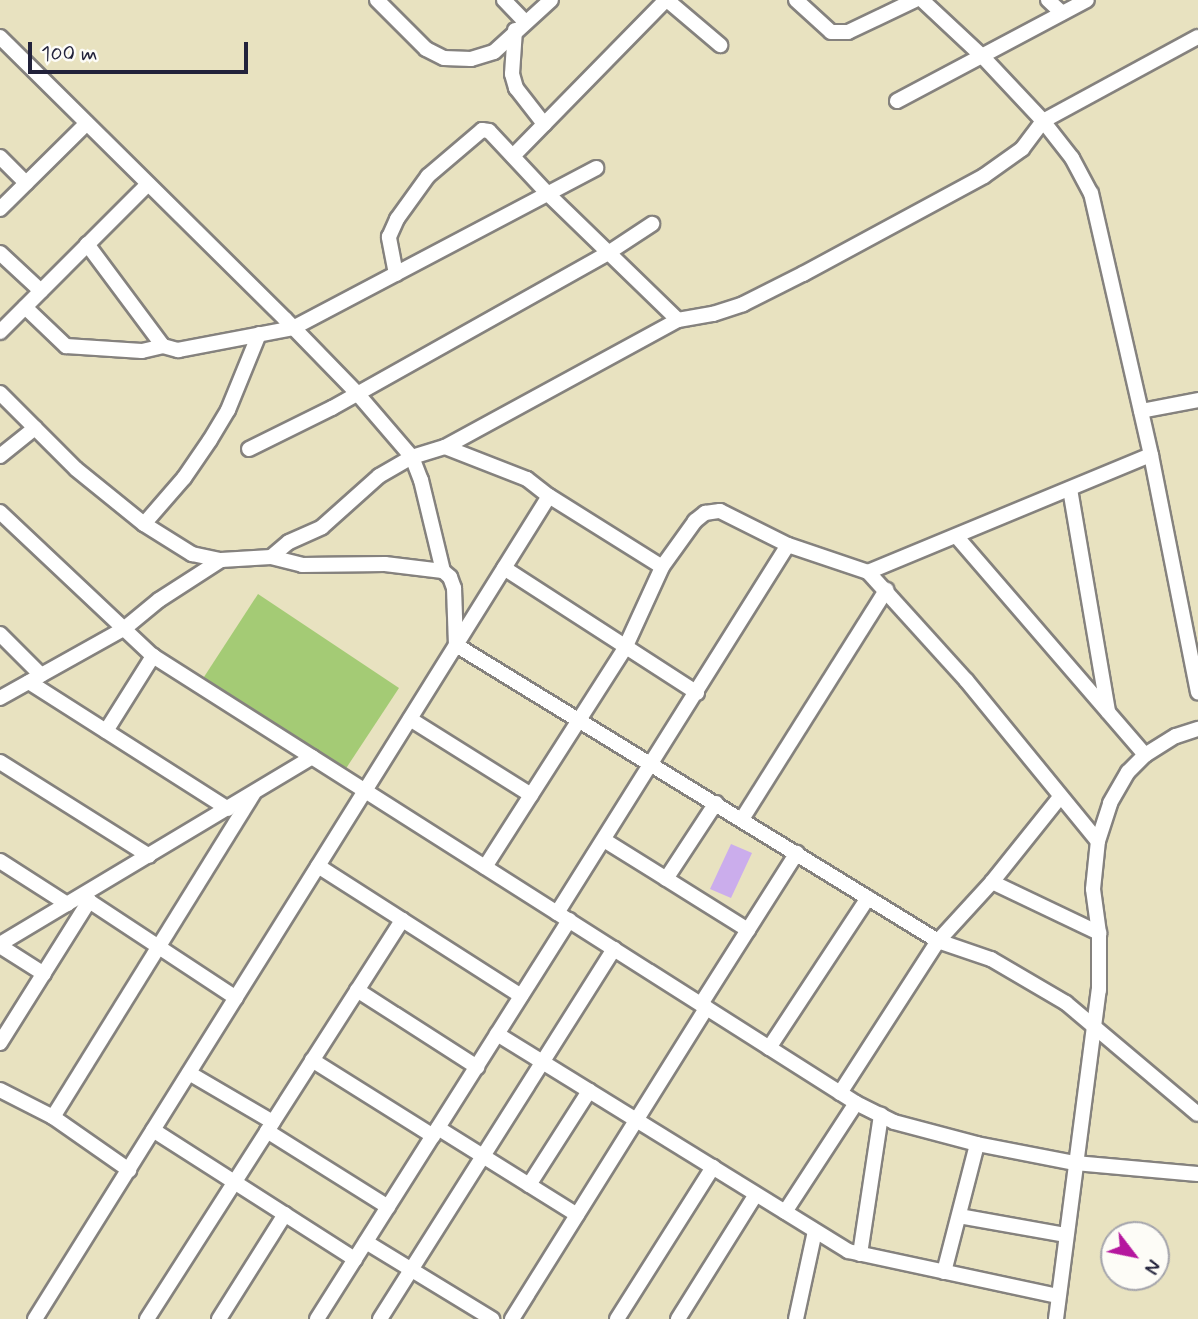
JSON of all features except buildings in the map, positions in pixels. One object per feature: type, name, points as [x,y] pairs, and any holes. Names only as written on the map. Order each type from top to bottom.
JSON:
[{"type":"street","points":[[377,0],[426,49],[444,58],[471,59],[494,52],[520,25],[551,0]]},
{"type":"street","points":[[504,0],[520,25],[512,74],[516,88],[544,124]]},
{"type":"street","points":[[513,156],[667,0],[720,45]]},
{"type":"street","points":[[796,0],[831,32],[848,32],[915,0]]},
{"type":"street","points":[[922,0],[983,57],[1043,121],[1072,158],[1091,193],[1192,629],[1198,692]]},
{"type":"street","points":[[1048,0],[1062,13]]},
{"type":"street","points":[[897,101],[1087,0]]},
{"type":"street","points":[[0,37],[356,392],[412,457],[421,480],[443,571]]},
{"type":"street","points":[[271,557],[289,542],[322,527],[379,476],[412,457],[445,447],[678,320],[713,314],[743,303],[984,176],[1022,149],[1043,121],[1198,37]]},
{"type":"street","points":[[0,209],[87,123]]},
{"type":"street","points":[[396,274],[388,237],[428,176],[482,130],[489,131],[548,194],[678,320]]},
{"type":"street","points":[[0,157],[26,183]]},
{"type":"street","points":[[25,307],[66,345],[142,351],[163,346],[178,350],[293,328],[596,167]]},
{"type":"street","points":[[0,332],[148,184]]},
{"type":"street","points":[[249,449],[332,408],[356,392],[608,253],[652,224]]},
{"type":"street","points":[[87,244],[163,346]]},
{"type":"street","points":[[0,253],[41,291]]},
{"type":"street","points":[[144,524],[184,478],[222,420],[259,334]]},
{"type":"street","points":[[0,393],[76,469],[144,524],[192,554],[221,559],[271,557],[302,565],[385,564],[443,571],[450,577],[454,588],[456,645]]},
{"type":"street","points":[[1141,411],[1198,400]]},
{"type":"street","points":[[0,456],[35,428]]},
{"type":"street","points":[[445,447],[513,471],[662,567]]},
{"type":"street","points":[[868,572],[1151,455]]},
{"type":"street","points":[[1070,489],[1108,713]]},
{"type":"street","points":[[35,1319],[549,496]]},
{"type":"street","points":[[485,867],[625,648],[662,567],[695,521],[705,513],[720,511],[788,545],[868,572],[966,680],[1098,841]]},
{"type":"street","points":[[0,512],[153,656],[856,1103],[881,1115],[977,1144],[1075,1163],[1198,1174]]},
{"type":"street","points":[[957,537],[1144,755]]},
{"type":"street","points":[[317,1319],[521,996],[604,840],[788,545]]},
{"type":"street","points":[[0,698],[125,628],[159,600],[221,559]]},
{"type":"street","points":[[504,568],[697,693]]},
{"type":"street","points":[[742,819],[886,590]]},
{"type":"street","points":[[0,634],[35,679],[106,731],[229,809]]},
{"type":"street","points":[[456,645],[939,941],[991,959],[1066,1003],[1198,1114]]},
{"type":"street","points":[[106,731],[153,656]]},
{"type":"street","points":[[410,719],[530,795]]},
{"type":"street","points":[[1056,1319],[1100,990],[1099,933],[1093,889],[1098,841],[1119,785],[1144,755],[1176,736],[1198,729]]},
{"type":"street","points":[[44,974],[0,945],[67,904],[87,898],[149,856],[312,757]]},
{"type":"street","points":[[0,762],[149,856]]},
{"type":"street","points":[[53,1117],[253,794]]},
{"type":"street","points":[[840,1093],[939,941],[992,882],[1060,797]]},
{"type":"street","points":[[666,879],[716,803]]},
{"type":"street","points":[[604,840],[748,930]]},
{"type":"street","points":[[512,1319],[797,853]]},
{"type":"street","points":[[0,861],[67,904]]},
{"type":"street","points":[[318,866],[521,996]]},
{"type":"street","points":[[992,882],[1017,891],[1099,933]]},
{"type":"street","points":[[87,898],[236,998]]},
{"type":"street","points":[[0,1043],[44,974],[87,898]]},
{"type":"street","points":[[769,1048],[868,898]]},
{"type":"street","points":[[146,1319],[402,920]]},
{"type":"street","points":[[380,1319],[614,948]]},
{"type":"street","points":[[357,990],[477,1067]]},
{"type":"street","points":[[497,1034],[848,1251],[1058,1296]]},
{"type":"street","points":[[312,1060],[435,1132],[482,1156],[577,1215]]},
{"type":"street","points":[[189,1073],[388,1207]]},
{"type":"street","points":[[0,1090],[53,1117],[128,1170]]},
{"type":"street","points":[[529,1185],[589,1091]]},
{"type":"street","points":[[785,1212],[856,1103]]},
{"type":"street","points":[[860,1254],[881,1115]]},
{"type":"street","points":[[153,1130],[355,1259]]},
{"type":"street","points":[[944,1272],[977,1144]]},
{"type":"street","points":[[617,1319],[713,1167]]},
{"type":"street","points":[[678,1319],[756,1194]]},
{"type":"street","points":[[219,1319],[285,1214]]},
{"type":"street","points":[[959,1216],[1066,1235]]},
{"type":"street","points":[[796,1319],[815,1231]]},
{"type":"street","points":[[366,1242],[492,1319]]},
{"type":"green space","points":[[258,594],[399,688],[343,773],[202,680]]}]
